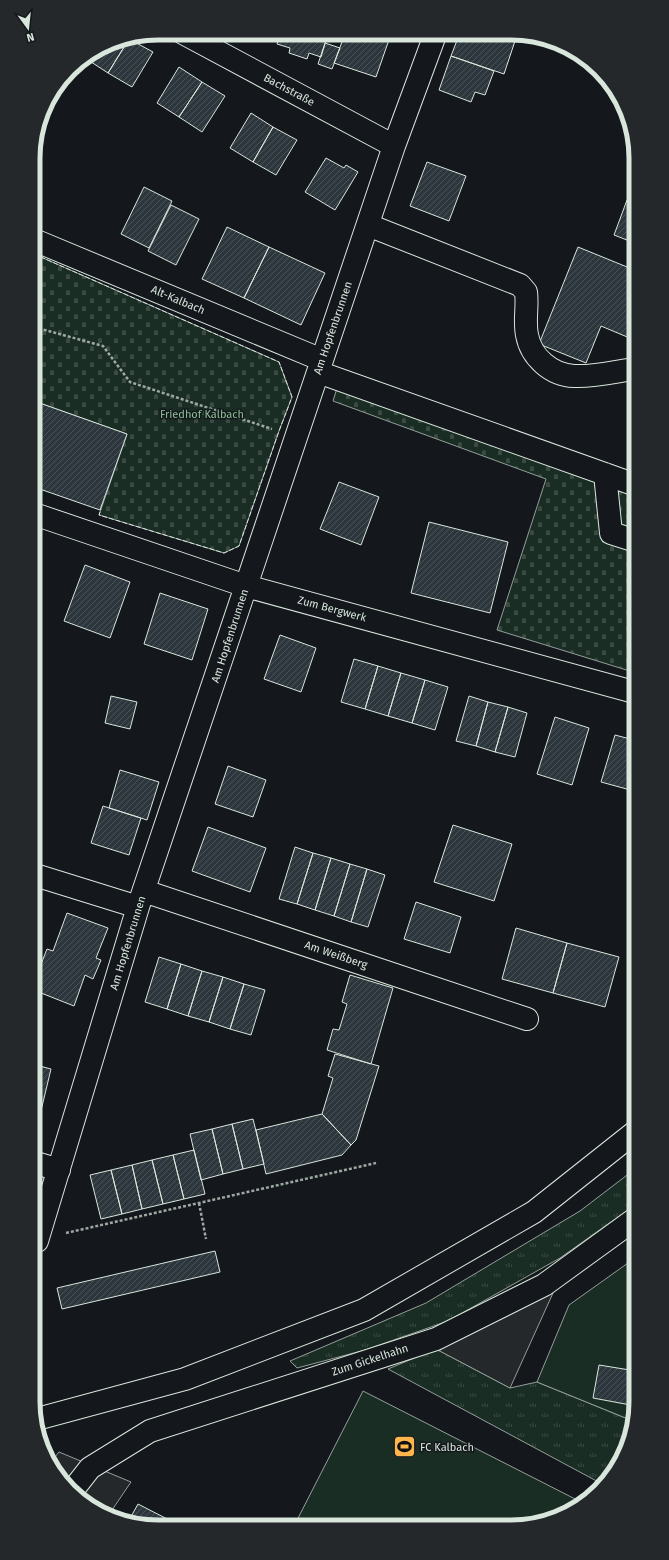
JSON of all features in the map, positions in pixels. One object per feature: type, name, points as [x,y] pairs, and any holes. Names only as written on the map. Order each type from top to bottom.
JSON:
[{"type":"street","name":"Bachstraße","points":[[196,40],[394,146]]},
{"type":"street","name":"Am Hopfenbrunnen","points":[[40,1231],[141,899],[394,146],[433,40]]},
{"type":"street","points":[[368,225],[520,285],[526,292],[525,323],[529,345],[544,365],[573,376],[629,370]]},
{"type":"street","name":"Alt-Kalbach","points":[[40,243],[320,366],[629,483]]},
{"type":"street","points":[[605,474],[611,533],[629,539]]},
{"type":"street","name":"Zum Bergwerk","points":[[40,516],[246,586],[629,691]]},
{"type":"street","name":"Am Weißberg","points":[[40,876],[141,899],[527,1019]]},
{"type":"street","points":[[41,1418],[185,1379],[364,1310],[534,1212],[629,1137]]},
{"type":"street","points":[[40,1163],[59,1170]]},
{"type":"street","name":"Zum Gickelhahn","points":[[76,1487],[90,1468],[150,1431],[436,1339],[544,1285],[629,1223]]},
{"type":"path","points":[[40,329],[103,346],[130,382],[279,431],[294,443]]},
{"type":"path","points":[[66,1233],[376,1163]]},
{"type":"path","points":[[199,1203],[206,1239]]},
{"type":"green space","name":"Friedhof Kalbach","points":[[40,257],[279,362],[292,397],[239,546],[224,553],[99,515],[127,434],[40,403]]},
{"type":"green space","points":[[343,369],[629,475],[629,671],[497,630],[546,479],[333,401]]},
{"type":"green space","points":[[629,1174],[629,1209],[560,1258],[448,1321],[365,1350],[297,1368],[290,1361],[426,1303],[580,1211]]},
{"type":"green space","points":[[629,1262],[628,1419],[537,1382],[569,1305]]},
{"type":"green space","points":[[436,1349],[510,1388],[537,1382],[628,1419],[623,1440],[609,1468],[598,1482],[388,1369]]},
{"type":"green space","name":"FC Kalbach","points":[[363,1391],[577,1500],[556,1511],[527,1519],[297,1520]]},
{"type":"shaded area","points":[[553,1293],[510,1388],[436,1349]]},
{"type":"shaded area","points":[[59,1452],[131,1482],[112,1510],[92,1500],[80,1491],[69,1480],[54,1458]]},
{"type":"building","points":[[278,40],[326,40],[321,57],[309,53],[307,59],[289,53],[290,48],[277,44]]},
{"type":"building","points":[[343,40],[389,40],[376,77],[334,63]]},
{"type":"building","points":[[457,40],[515,40],[504,74],[451,56]]},
{"type":"building","points":[[135,42],[153,52],[132,87],[108,73],[126,45]]},
{"type":"building","points":[[325,43],[340,48],[332,69],[318,64]]},
{"type":"building","points":[[126,45],[108,73],[90,61],[113,49]]},
{"type":"building","points":[[451,56],[494,71],[485,95],[475,92],[471,102],[439,90]]},
{"type":"building","points":[[179,67],[202,82],[179,117],[157,103]]},
{"type":"building","points":[[202,82],[225,96],[202,132],[179,117]]},
{"type":"building","points":[[251,113],[273,127],[253,162],[230,148]]},
{"type":"building","points":[[273,127],[297,140],[276,175],[253,162]]},
{"type":"building","points":[[326,158],[344,168],[346,165],[358,172],[335,210],[305,192]]},
{"type":"building","points":[[427,162],[466,176],[449,221],[410,206]]},
{"type":"building","points":[[144,187],[172,201],[149,248],[121,234]]},
{"type":"building","points":[[627,200],[629,201],[629,241],[614,235]]},
{"type":"building","points":[[171,205],[199,219],[176,265],[148,251]]},
{"type":"building","points":[[227,227],[269,247],[244,298],[202,279]]},
{"type":"building","points":[[269,247],[325,273],[301,325],[244,298]]},
{"type":"building","points":[[578,247],[629,268],[629,338],[601,326],[586,363],[539,344]]},
{"type":"building","points":[[40,403],[127,434],[100,510],[40,489]]},
{"type":"building","points":[[339,482],[379,497],[361,545],[320,529]]},
{"type":"building","points":[[429,522],[508,542],[490,613],[411,593]]},
{"type":"building","points":[[85,565],[130,582],[110,638],[64,621]]},
{"type":"building","points":[[160,593],[208,609],[192,660],[144,644]]},
{"type":"building","points":[[280,635],[316,648],[301,692],[264,679]]},
{"type":"building","points":[[354,659],[378,666],[365,709],[341,702]]},
{"type":"building","points":[[378,666],[401,673],[388,716],[365,709]]},
{"type":"building","points":[[401,673],[425,680],[412,723],[388,716]]},
{"type":"building","points":[[425,680],[448,687],[435,730],[412,723]]},
{"type":"building","points":[[111,696],[137,702],[130,729],[105,723]]},
{"type":"building","points":[[469,696],[488,702],[476,746],[456,741]]},
{"type":"building","points":[[488,702],[508,707],[495,752],[476,746]]},
{"type":"building","points":[[508,707],[527,713],[515,757],[495,752]]},
{"type":"building","points":[[555,717],[589,728],[572,785],[537,774]]},
{"type":"building","points":[[615,735],[629,739],[629,790],[601,782]]},
{"type":"building","points":[[228,766],[266,780],[253,817],[215,804]]},
{"type":"building","points":[[120,770],[159,782],[147,820],[109,808]]},
{"type":"building","points":[[103,806],[141,818],[129,855],[91,843]]},
{"type":"building","points":[[453,825],[512,844],[494,901],[434,882]]},
{"type":"building","points":[[208,827],[266,848],[250,892],[192,871]]},
{"type":"building","points":[[295,847],[313,853],[297,904],[279,899]]},
{"type":"building","points":[[313,853],[331,858],[315,910],[297,904]]},
{"type":"building","points":[[331,858],[350,864],[334,916],[315,910]]},
{"type":"building","points":[[350,864],[367,869],[351,922],[334,916]]},
{"type":"building","points":[[367,869],[385,875],[368,927],[351,922]]},
{"type":"building","points":[[416,902],[461,917],[450,953],[404,939]]},
{"type":"building","points":[[67,913],[108,928],[96,958],[101,960],[93,979],[85,975],[74,1006],[40,993],[40,967],[47,949],[53,951]]},
{"type":"building","points":[[516,928],[567,943],[553,993],[502,979]]},
{"type":"building","points":[[567,943],[619,957],[605,1007],[553,993]]},
{"type":"building","points":[[159,957],[181,964],[167,1009],[145,1002]]},
{"type":"building","points":[[181,964],[202,971],[188,1016],[167,1009]]},
{"type":"building","points":[[202,971],[223,977],[209,1022],[188,1016]]},
{"type":"building","points":[[350,975],[393,988],[371,1064],[327,1050],[333,1029],[339,1030],[347,1004],[342,1002]]},
{"type":"building","points":[[223,977],[244,984],[230,1029],[209,1022]]},
{"type":"building","points":[[244,984],[265,990],[251,1035],[230,1029]]},
{"type":"building","points":[[335,1054],[379,1066],[356,1140],[351,1145],[322,1114],[333,1078],[328,1076]]},
{"type":"building","points":[[40,1066],[51,1069],[40,1115]]},
{"type":"building","points":[[322,1114],[351,1145],[342,1155],[266,1174],[256,1130]]},
{"type":"building","points":[[253,1119],[264,1164],[243,1169],[232,1124]]},
{"type":"building","points":[[232,1124],[243,1169],[223,1174],[212,1129]]},
{"type":"building","points":[[212,1129],[223,1174],[201,1180],[190,1134]]},
{"type":"building","points":[[194,1150],[205,1194],[184,1199],[173,1155]]},
{"type":"building","points":[[173,1155],[184,1199],[163,1204],[152,1160]]},
{"type":"building","points":[[152,1160],[163,1204],[142,1209],[132,1165]]},
{"type":"building","points":[[132,1165],[142,1209],[122,1214],[111,1170]]},
{"type":"building","points":[[111,1170],[122,1214],[101,1219],[90,1175]]},
{"type":"building","points":[[215,1251],[220,1272],[62,1309],[57,1288]]},
{"type":"building","points":[[599,1365],[629,1370],[629,1405],[593,1398]]},
{"type":"building","points":[[138,1504],[169,1520],[142,1519],[131,1517]]},
{"type":"fence","points":[[40,257],[279,362],[292,397],[239,546],[224,553],[99,515],[101,509]]},
{"type":"place","name":"FC Kalbach","points":[[404,1447]]}]
